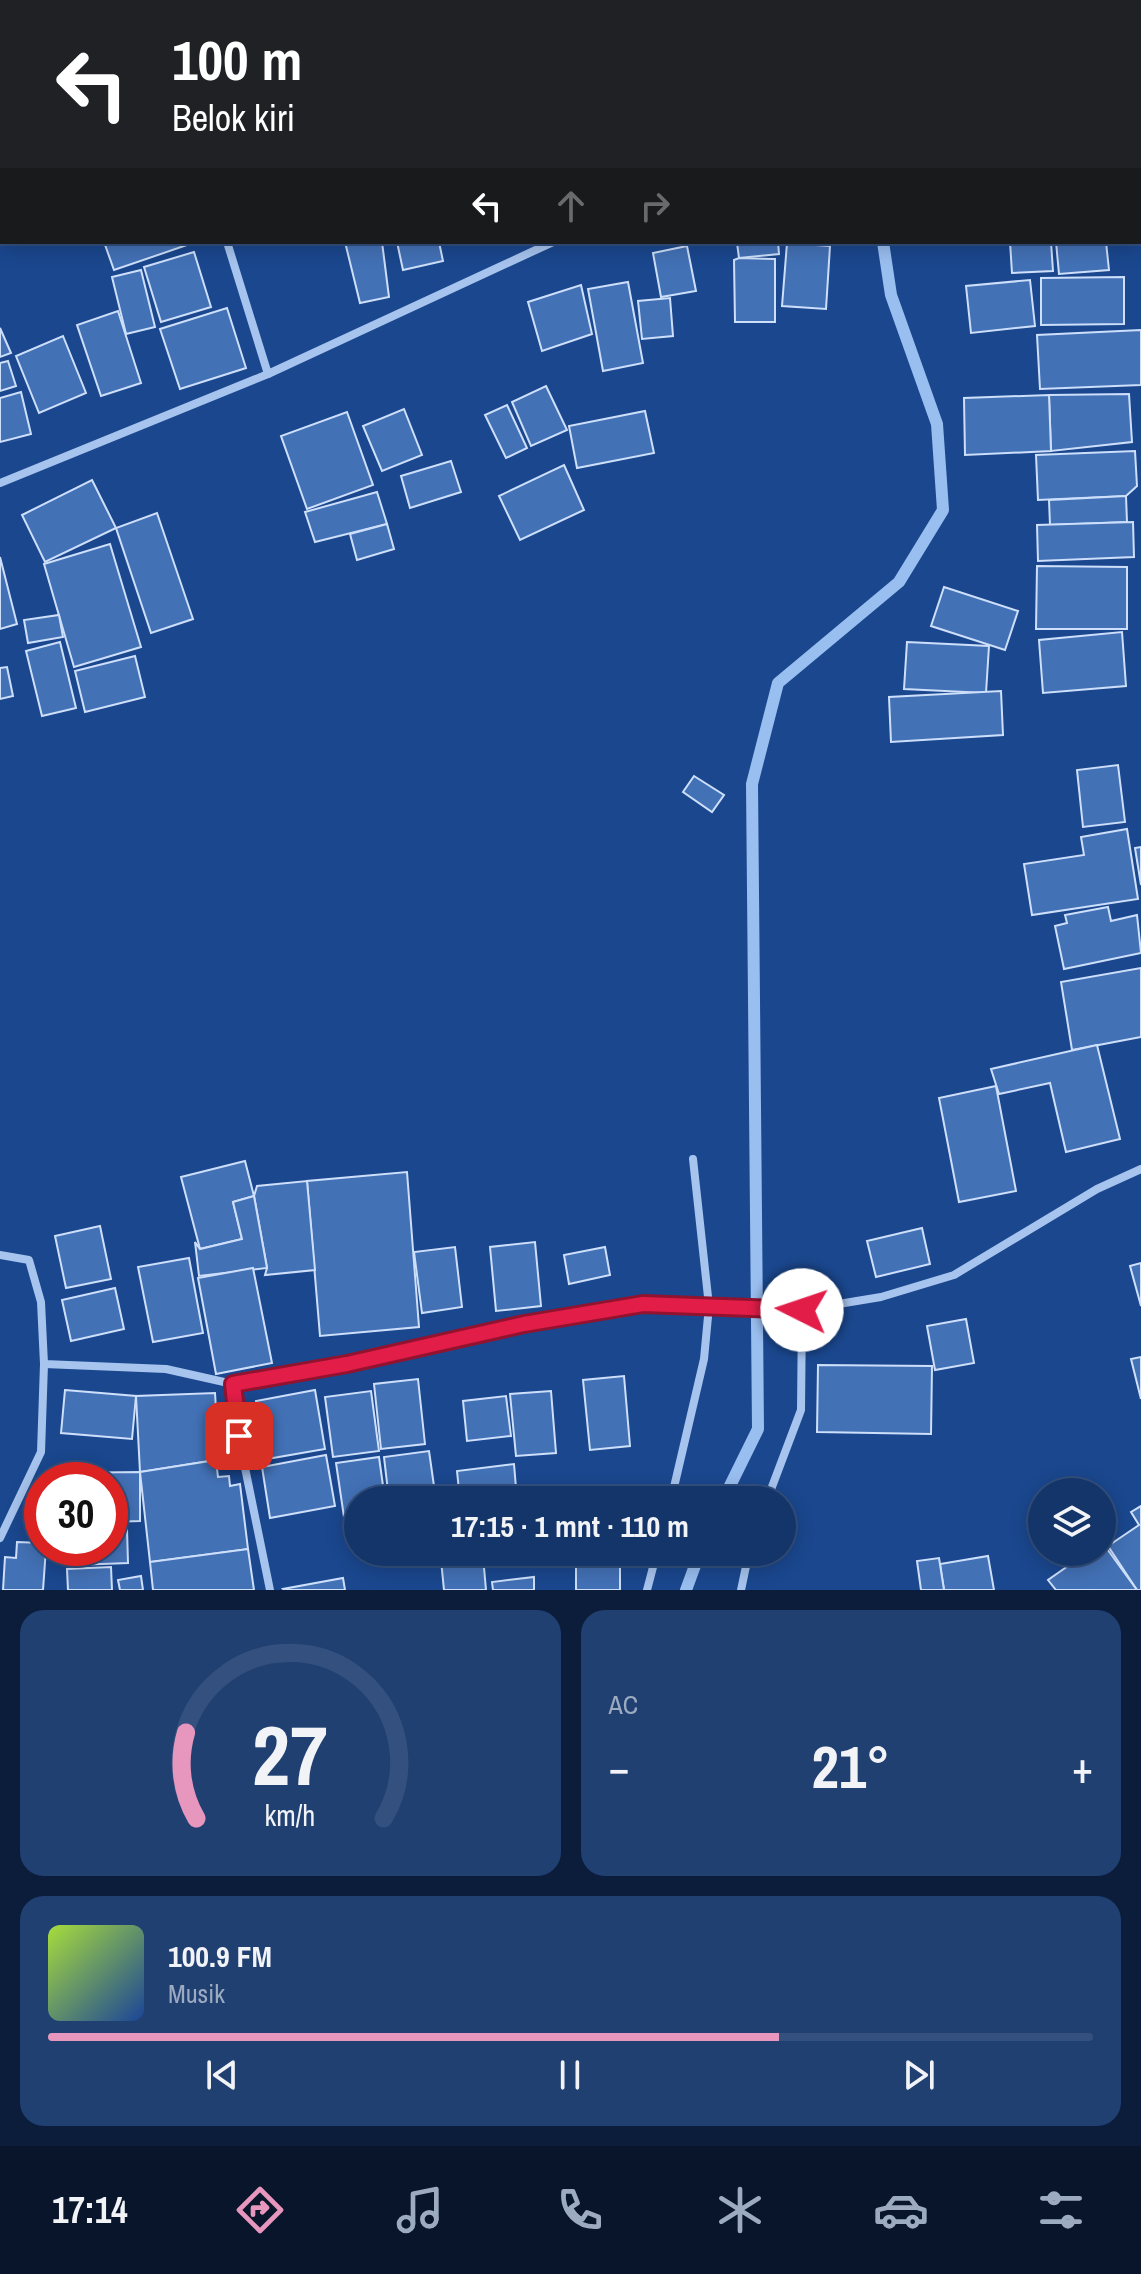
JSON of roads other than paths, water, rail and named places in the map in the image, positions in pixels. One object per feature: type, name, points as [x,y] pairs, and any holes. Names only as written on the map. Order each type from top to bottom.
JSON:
[{"type":"street","points":[[228,244],[268,374]]},
{"type":"street","points":[[0,483],[268,374],[549,244]]},
{"type":"street","points":[[674,1486],[704,1359],[709,1306],[693,1159]]},
{"type":"street","points":[[44,1364],[166,1369],[233,1384],[347,1364],[524,1324],[643,1304],[802,1310],[881,1297],[954,1275],[1097,1189],[1141,1169]]},
{"type":"street","points":[[0,1255],[29,1260],[38,1282],[44,1364],[41,1452],[0,1538]]},
{"type":"street","points":[[772,1486],[801,1410],[802,1310]]},
{"type":"street","points":[[233,1384],[234,1414],[270,1590]]},
{"type":"street","points":[[647,1590],[653,1566]]},
{"type":"street","points":[[741,1590],[746,1566]]},
{"type":"waterway","points":[[730,1486],[758,1429],[752,784],[778,683],[899,582],[943,510],[937,424],[891,295],[883,244]]},
{"type":"waterway","points":[[686,1590],[695,1566]]}]
